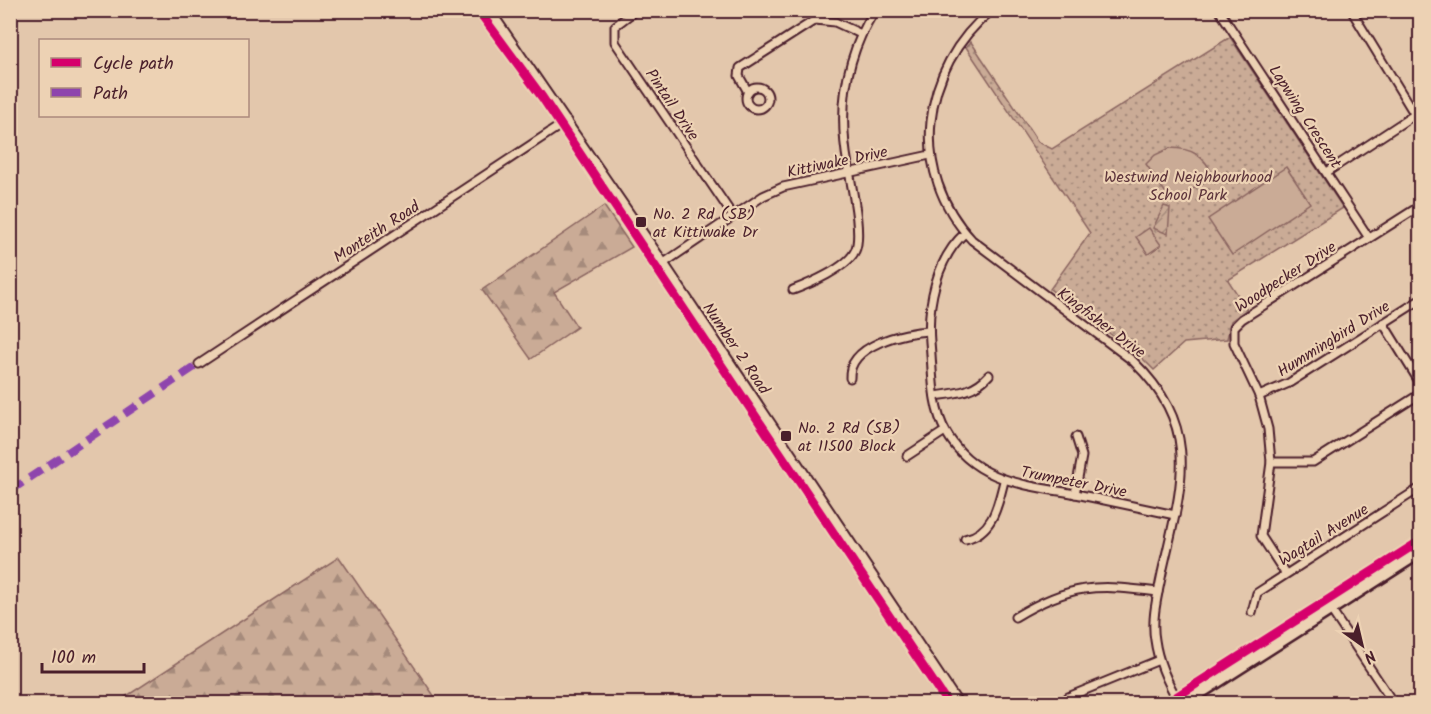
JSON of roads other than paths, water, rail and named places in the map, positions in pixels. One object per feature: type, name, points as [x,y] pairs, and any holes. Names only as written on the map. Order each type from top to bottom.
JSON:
[{"type":"main road","points":[[1182,704],[1420,553]]},
{"type":"street","name":"Number 2 Road","points":[[490,10],[664,263],[959,704]]},
{"type":"street","name":"Pintail Drive","points":[[636,10],[615,26],[615,42],[733,216]]},
{"type":"street","points":[[793,290],[818,280],[847,261],[855,251],[855,204],[843,132],[844,98],[847,76],[861,34],[875,10]]},
{"type":"street","name":"Kingfisher Drive","points":[[992,10],[960,41],[943,71],[934,93],[929,126],[930,155],[944,199],[965,233],[1020,279],[1133,361],[1154,381],[1170,406],[1180,437],[1182,469],[1154,620],[1159,660],[1182,704]]},
{"type":"street","name":"Lapwing Crescent","points":[[1219,10],[1369,238]]},
{"type":"street","points":[[1327,172],[1418,113],[1351,10]]},
{"type":"street","points":[[748,92],[739,76],[741,67],[807,23],[824,19],[861,34]]},
{"type":"street","name":"Monteith Road","points":[[199,364],[567,121]]},
{"type":"street","name":"Kittiwake Drive","points":[[664,263],[733,216],[783,187],[930,155]]},
{"type":"street","name":"Woodpecker Drive","points":[[1285,573],[1261,536],[1272,462],[1268,429],[1259,396],[1234,343],[1234,327],[1242,319],[1420,206]]},
{"type":"street","name":"Trumpeter Drive","points":[[965,233],[947,257],[934,286],[929,331],[935,396],[945,431],[968,459],[1004,481],[1175,515]]},
{"type":"street","name":"Hummingbird Drive","points":[[1259,396],[1289,383],[1420,300]]},
{"type":"street","points":[[1383,323],[1420,383]]},
{"type":"street","points":[[850,378],[852,364],[871,348],[896,336],[929,331]]},
{"type":"street","points":[[935,396],[969,391],[981,384],[989,375]]},
{"type":"street","points":[[1272,462],[1313,462],[1420,394]]},
{"type":"street","points":[[907,456],[945,431]]},
{"type":"street","points":[[1075,494],[1082,456],[1076,436]]},
{"type":"street","points":[[965,539],[977,537],[987,526],[997,509],[1004,481]]},
{"type":"street","name":"Wagtail Avenue","points":[[1252,612],[1257,593],[1420,488]]},
{"type":"street","points":[[1015,617],[1040,602],[1080,588],[1108,585],[1158,592]]},
{"type":"street","points":[[1331,610],[1394,704]]},
{"type":"street","points":[[1068,697],[1159,660]]},
{"type":"place","name":"No. 2 Rd (SB) at Kittiwake Dr","points":[[641,222]]},
{"type":"place","name":"No. 2 Rd (SB) at 11500 Block","points":[[786,436]]},
{"type":"park label","name":"Westwind Neighbourhood School Park","points":[[1188,185]]}]
